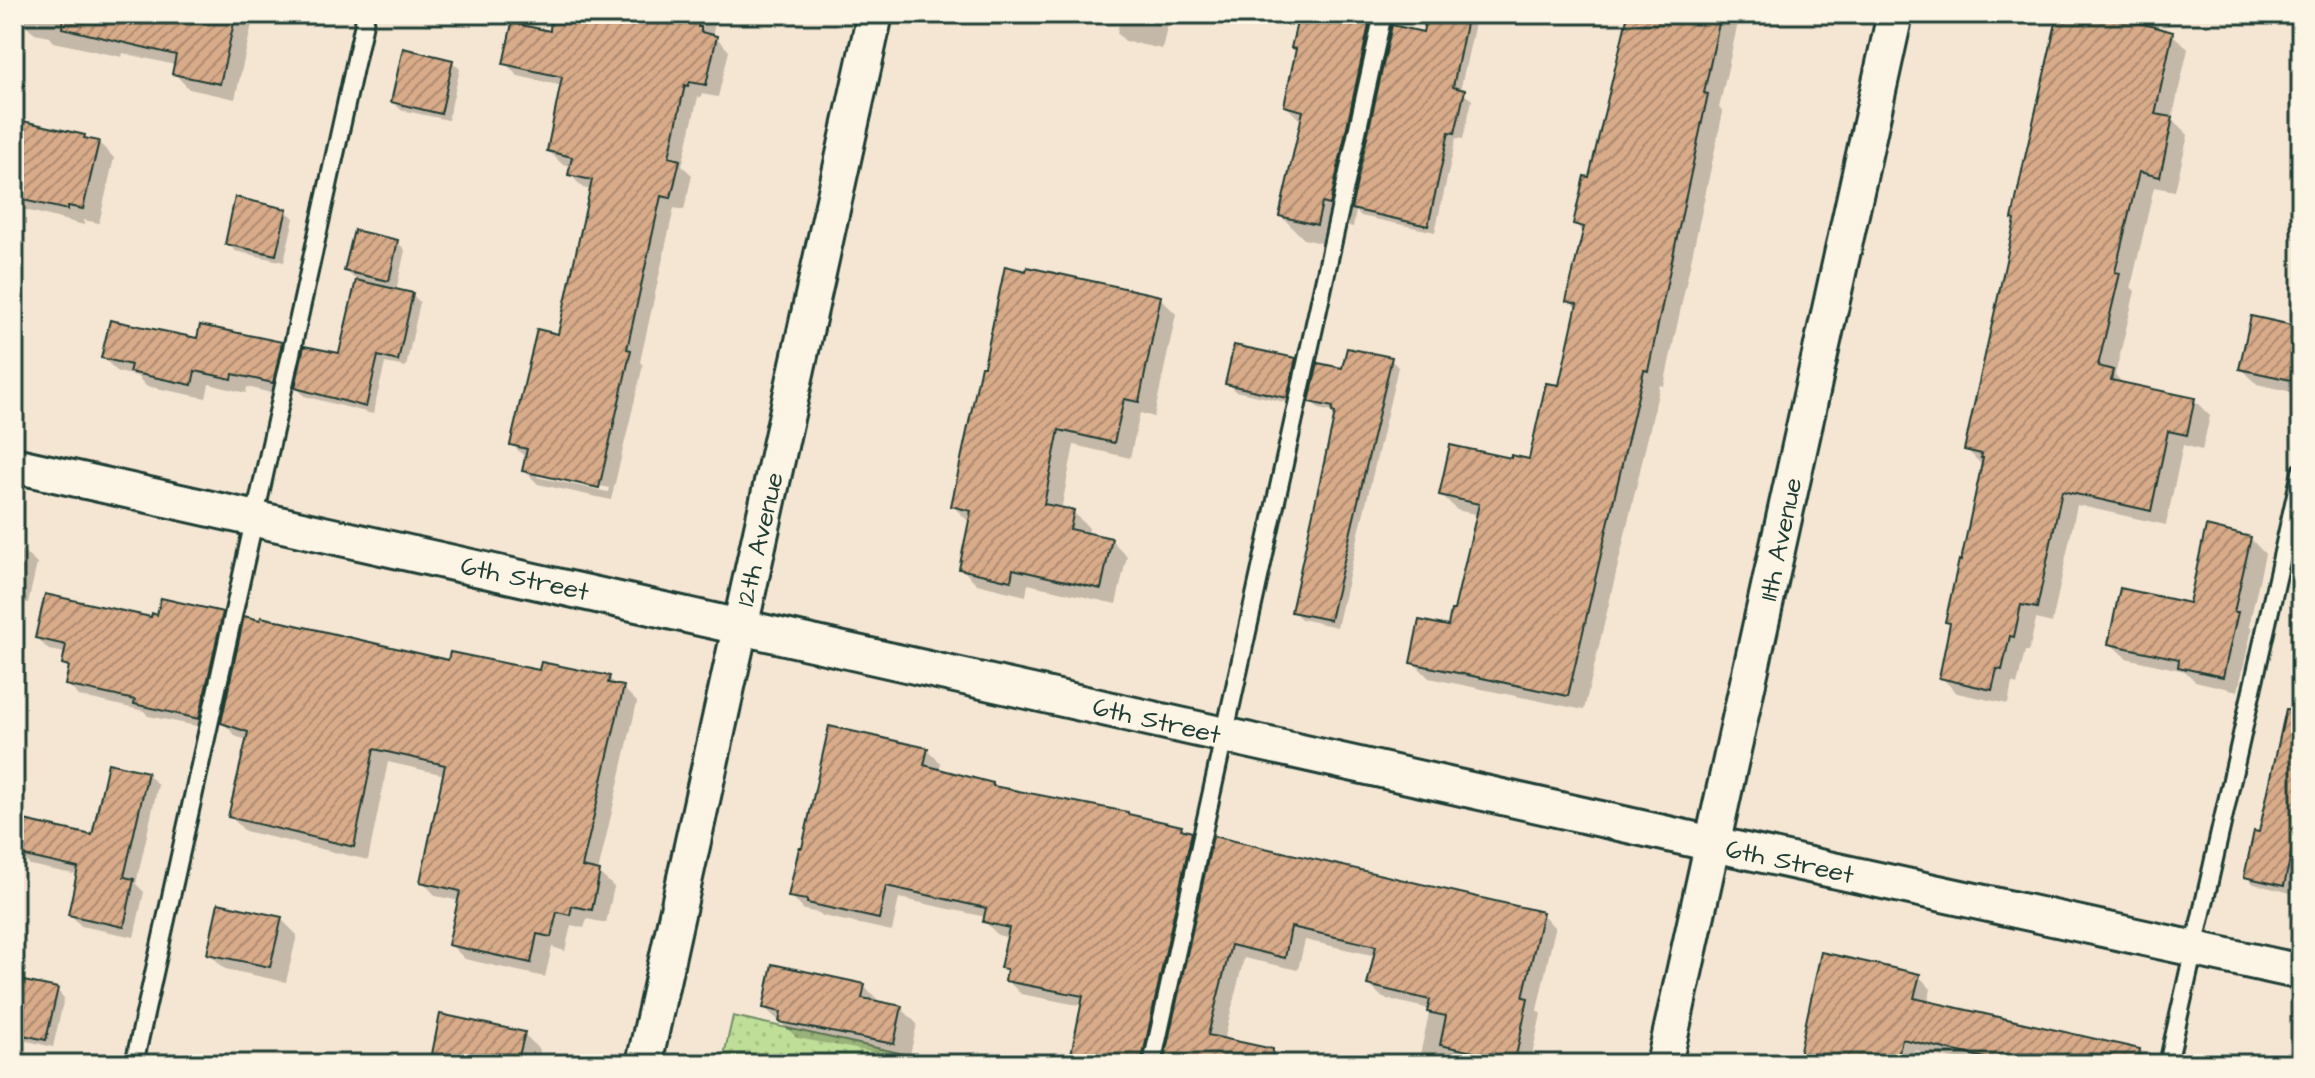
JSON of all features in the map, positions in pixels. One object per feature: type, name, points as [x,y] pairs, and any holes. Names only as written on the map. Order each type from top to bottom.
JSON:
[{"type":"street","name":"12th Avenue","points":[[644,1064],[875,14]]},
{"type":"street","name":"11th Avenue","points":[[1664,1064],[1895,14]]},
{"type":"street","name":"6th Street","points":[[14,465],[2301,972]]},
{"type":"lane","points":[[134,1064],[366,14]]},
{"type":"lane","points":[[1152,1064],[1383,14]]},
{"type":"lane","points":[[2168,1064],[2301,472]]},
{"type":"green space","points":[[733,1016],[949,1064],[722,1064]]},
{"type":"building","points":[[64,14],[236,14],[220,84],[172,74],[176,55],[62,28]]},
{"type":"building","points":[[551,14],[701,14],[698,27],[701,27],[701,32],[717,36],[706,85],[690,82],[688,86],[685,85],[669,157],[680,160],[671,198],[661,196],[627,349],[631,350],[599,488],[522,471],[527,449],[510,445],[537,329],[558,334],[592,180],[568,175],[572,157],[547,151],[562,77],[503,64],[512,23],[550,31]]},
{"type":"building","points":[[1299,14],[1342,14],[1370,20],[1330,205],[1322,203],[1317,225],[1279,216],[1303,111],[1284,106],[1296,49],[1291,48]]},
{"type":"building","points":[[1427,14],[1468,14],[1453,87],[1465,90],[1455,133],[1449,132],[1428,226],[1351,209],[1392,25],[1423,32]]},
{"type":"building","points":[[1628,14],[1721,14],[1704,93],[1708,94],[1648,371],[1644,370],[1568,696],[1410,663],[1419,620],[1448,626],[1479,504],[1439,495],[1450,445],[1529,459],[1546,383],[1559,385],[1577,304],[1566,301],[1584,227],[1573,224],[1584,176],[1589,177]]},
{"type":"building","points":[[2058,14],[2130,14],[2129,20],[2173,32],[2155,114],[2173,117],[2160,177],[2139,172],[2115,272],[2120,273],[2098,366],[2113,370],[2111,380],[2195,398],[2187,435],[2168,431],[2151,511],[2062,491],[2037,608],[2021,605],[2014,637],[2010,636],[2002,670],[1997,669],[1992,690],[1939,678],[1950,623],[1945,622],[1983,458],[1982,454],[1964,450]]},
{"type":"building","points":[[403,48],[453,60],[441,114],[391,102]]},
{"type":"building","points":[[14,119],[99,141],[83,209],[68,206],[68,210],[14,198]]},
{"type":"building","points":[[235,197],[287,209],[276,255],[225,244]]},
{"type":"building","points":[[354,230],[398,240],[389,281],[344,271]]},
{"type":"building","points":[[1005,266],[1026,271],[1027,267],[1161,296],[1139,402],[1124,399],[1114,443],[1059,430],[1044,504],[1074,510],[1070,529],[1112,538],[1101,589],[1013,569],[1011,581],[959,569],[971,511],[951,506]]},
{"type":"building","points":[[356,280],[413,293],[398,361],[378,356],[366,407],[295,388],[304,346],[339,353]]},
{"type":"building","points":[[2251,316],[2301,327],[2291,380],[2239,369]]},
{"type":"building","points":[[110,320],[197,338],[200,325],[282,342],[273,383],[233,374],[232,379],[195,371],[192,385],[129,372],[131,365],[101,358]]},
{"type":"building","points":[[1234,345],[1296,358],[1287,398],[1225,384]]},
{"type":"building","points":[[1347,348],[1392,357],[1330,620],[1291,612],[1335,413],[1332,412],[1333,407],[1309,402],[1318,363],[1342,368]]},
{"type":"building","points":[[2206,526],[2251,537],[2223,677],[2178,667],[2179,659],[2108,644],[2120,588],[2189,603]]},
{"type":"building","points":[[45,594],[151,617],[152,613],[157,615],[161,598],[223,612],[199,719],[134,704],[135,700],[65,685],[69,666],[62,664],[66,645],[35,638]]},
{"type":"building","points":[[244,616],[260,620],[261,617],[448,660],[450,652],[539,670],[541,662],[610,676],[608,683],[624,686],[582,867],[600,871],[592,910],[572,906],[570,915],[557,912],[551,937],[537,934],[531,963],[448,945],[460,891],[420,882],[445,765],[374,749],[354,847],[228,817],[248,732],[221,723]]},
{"type":"building","points":[[2286,709],[2301,710],[2301,810],[2284,886],[2244,877],[2254,831],[2259,832]]},
{"type":"building","points":[[829,726],[928,748],[924,765],[993,783],[993,786],[1128,812],[1182,826],[1181,829],[1192,832],[1141,1064],[1069,1064],[1083,996],[1005,981],[1007,969],[1000,968],[1009,928],[983,922],[986,908],[886,886],[879,919],[788,897]]},
{"type":"building","points":[[108,763],[148,772],[124,877],[134,879],[124,927],[68,915],[78,868],[16,854],[24,820],[92,835]]},
{"type":"building","points":[[1213,836],[1543,912],[1523,997],[1528,998],[1515,1061],[1440,1045],[1446,1016],[1427,1012],[1430,1000],[1367,985],[1376,946],[1291,927],[1285,958],[1231,945],[1208,1035],[1273,1049],[1272,1064],[1163,1064]]},
{"type":"building","points":[[218,903],[282,917],[270,967],[207,954]]},
{"type":"building","points":[[1821,952],[1920,974],[1914,998],[2140,1049],[2138,1064],[2011,1064],[1902,1039],[1896,1064],[1797,1064]]},
{"type":"building","points":[[772,964],[865,984],[862,998],[902,1006],[894,1044],[779,1022],[781,1012],[763,1008]]},
{"type":"building","points":[[14,979],[58,988],[46,1040],[14,1033]]},
{"type":"building","points":[[440,1014],[525,1032],[517,1064],[430,1064]]}]
